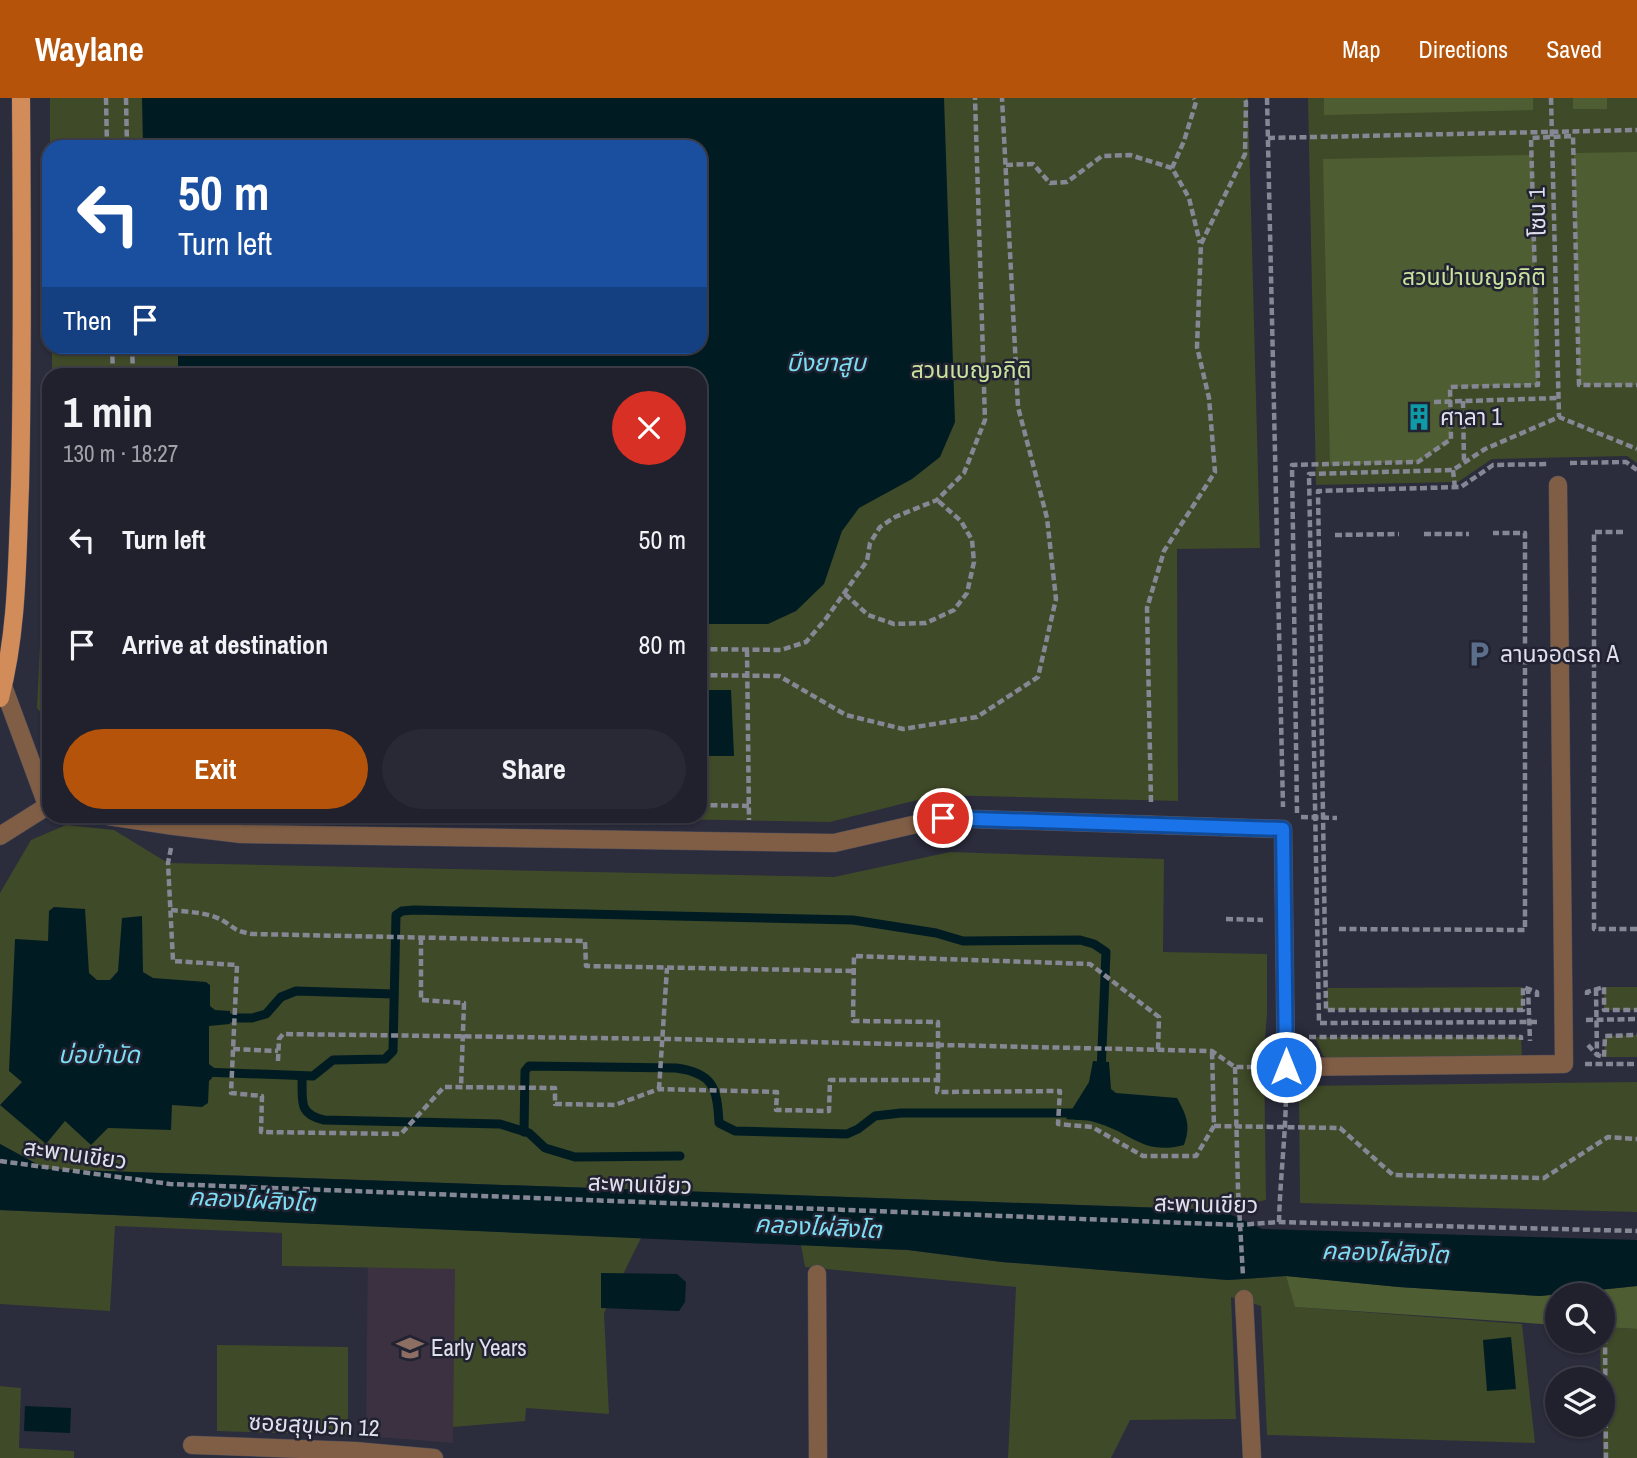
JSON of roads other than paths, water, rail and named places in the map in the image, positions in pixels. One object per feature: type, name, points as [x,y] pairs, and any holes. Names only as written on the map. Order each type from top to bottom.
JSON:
[{"type":"main road","points":[[2,692],[9,657],[17,568],[21,98]]},
{"type":"street","points":[[154,823],[241,834],[834,843],[943,818],[1283,829],[1286,1067],[1564,1064],[1558,485]]},
{"type":"street","points":[[2,692],[42,790]]},
{"type":"street","points":[[0,836],[42,809]]},
{"type":"street","points":[[817,1274],[818,1458]]},
{"type":"street","points":[[1244,1299],[1252,1458]]},
{"type":"street","name":"ซอยสุขุมวิท 12","points":[[192,1445],[355,1451],[434,1458]]},
{"type":"water","name":"บึงยาสูบ","points":[[142,98],[944,98],[955,422],[940,457],[912,479],[859,508],[842,531],[824,584],[796,611],[768,624],[707,624],[707,368],[178,368],[178,354],[707,354],[707,140],[143,140]]},
{"type":"water","points":[[707,690],[731,690],[734,756],[707,756]]},
{"type":"water","name":"บ่อบำบัด","points":[[54,907],[85,909],[89,973],[97,980],[110,980],[118,971],[122,918],[142,916],[143,972],[153,978],[206,982],[210,985],[210,1006],[215,1010],[230,1011],[230,1024],[209,1026],[209,1064],[214,1068],[209,1081],[208,1103],[202,1107],[172,1105],[171,1130],[108,1128],[91,1145],[65,1121],[46,1144],[0,1105],[22,1082],[9,1071],[15,939],[48,941],[49,911]]},
{"type":"water","points":[[1093,1061],[1109,1062],[1111,1089],[1116,1093],[1177,1098],[1187,1121],[1184,1145],[1170,1148],[1147,1145],[1107,1126],[1066,1119],[1089,1082]]},
{"type":"water","name":"คลองไผ่สิงโต","points":[[0,1144],[46,1169],[1221,1210],[1262,1229],[1637,1240],[1637,1286],[1615,1288],[1615,1283],[1545,1283],[1545,1295],[1540,1296],[1286,1276],[1228,1280],[1002,1262],[908,1250],[0,1210]]},
{"type":"water","points":[[601,1273],[677,1274],[686,1282],[685,1302],[679,1311],[601,1308]]},
{"type":"water","points":[[1511,1337],[1516,1389],[1487,1391],[1483,1340]]},
{"type":"water","points":[[25,1406],[71,1408],[70,1433],[24,1431]]},
{"type":"waterway","points":[[203,1072],[313,1076],[333,1060],[385,1059],[393,1051],[396,915],[402,911],[414,910],[853,920],[936,933],[963,941],[1080,940],[1094,944],[1106,952],[1101,1073]]},
{"type":"waterway","points":[[219,1018],[252,1018],[266,1014],[281,997],[296,991],[394,994]]},
{"type":"waterway","points":[[524,1132],[525,1071],[529,1066],[688,1070],[711,1084],[717,1100],[719,1123],[735,1131],[847,1134],[875,1116],[901,1113],[1080,1113]]},
{"type":"waterway","points":[[302,1076],[305,1110],[324,1120],[500,1124],[529,1133],[545,1148],[575,1157],[680,1156]]},
{"type":"place","name":"ศาลา 1","points":[[1419,417]]},
{"type":"place","name":"ลานจอดรถ A","points":[[1479,654]]},
{"type":"place","name":"Early Years","points":[[410,1348]]},
{"type":"park label","name":"สวนป่าเบญจกิติ","points":[[1474,277]]},
{"type":"park label","name":"สวนเบญจกิติ","points":[[971,370]]}]
